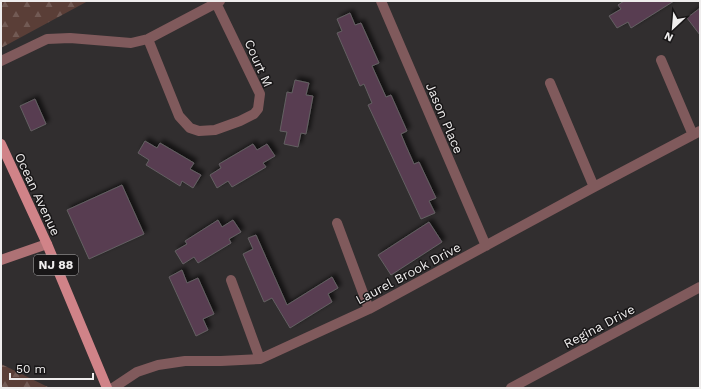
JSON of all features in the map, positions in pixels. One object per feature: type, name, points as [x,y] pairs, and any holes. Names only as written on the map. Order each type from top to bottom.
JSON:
[{"type":"main road","name":"Ocean Avenue","points":[[1,144],[47,244],[107,388]]},
{"type":"street","name":"Jason Place","points":[[380,1],[486,246]]},
{"type":"street","points":[[1,61],[47,40],[70,38],[131,43],[148,39],[218,2]]},
{"type":"street","name":"Court M","points":[[148,39],[179,116],[190,128],[200,131],[216,130],[254,114],[258,109],[260,94],[218,2]]},
{"type":"street","points":[[661,60],[696,133]]},
{"type":"street","points":[[550,83],[594,187]]},
{"type":"street","name":"Laurel Brook Drive","points":[[113,388],[136,372],[158,365],[185,361],[260,359],[369,309],[696,133]]},
{"type":"street","points":[[337,223],[369,309]]},
{"type":"street","points":[[1,260],[47,244]]},
{"type":"street","points":[[230,280],[260,359]]},
{"type":"street","name":"Regina Drive","points":[[511,388],[700,287]]},
{"type":"green space","points":[[1,1],[88,1],[1,48]]},
{"type":"green space","points":[[1,364],[50,388],[1,388]]},
{"type":"building","points":[[624,1],[674,1],[631,28],[628,22],[617,28],[609,16],[621,9],[618,5]]},
{"type":"building","points":[[700,8],[700,35],[687,18]]},
{"type":"building","points":[[350,13],[355,25],[361,23],[379,63],[372,66],[386,97],[391,95],[407,131],[401,134],[406,146],[414,164],[419,162],[436,198],[429,201],[435,213],[421,219],[368,105],[372,103],[364,84],[360,86],[337,33],[342,31],[337,19]]},
{"type":"building","points":[[295,80],[309,83],[306,95],[313,96],[306,134],[301,133],[298,147],[284,144],[287,132],[280,131],[287,92],[292,93]]},
{"type":"building","points":[[35,99],[46,124],[31,131],[20,106]]},
{"type":"building","points":[[145,141],[157,148],[160,143],[194,163],[190,169],[201,175],[193,188],[182,181],[180,186],[146,165],[149,160],[138,153]]},
{"type":"building","points":[[253,144],[257,150],[267,144],[275,156],[263,163],[266,167],[232,187],[228,181],[217,188],[210,175],[221,168],[219,164]]},
{"type":"building","points":[[122,185],[144,234],[89,259],[67,210]]},
{"type":"building","points":[[218,220],[222,227],[233,220],[241,232],[229,239],[231,243],[198,263],[194,257],[183,264],[175,251],[187,244],[185,241]]},
{"type":"building","points":[[429,222],[442,242],[391,275],[378,255]]},
{"type":"building","points":[[256,235],[287,305],[332,277],[338,288],[328,294],[332,302],[290,328],[272,298],[264,302],[243,254],[253,249],[248,238]]},
{"type":"building","points":[[182,270],[187,283],[198,278],[214,314],[203,319],[208,330],[196,336],[169,277]]}]
